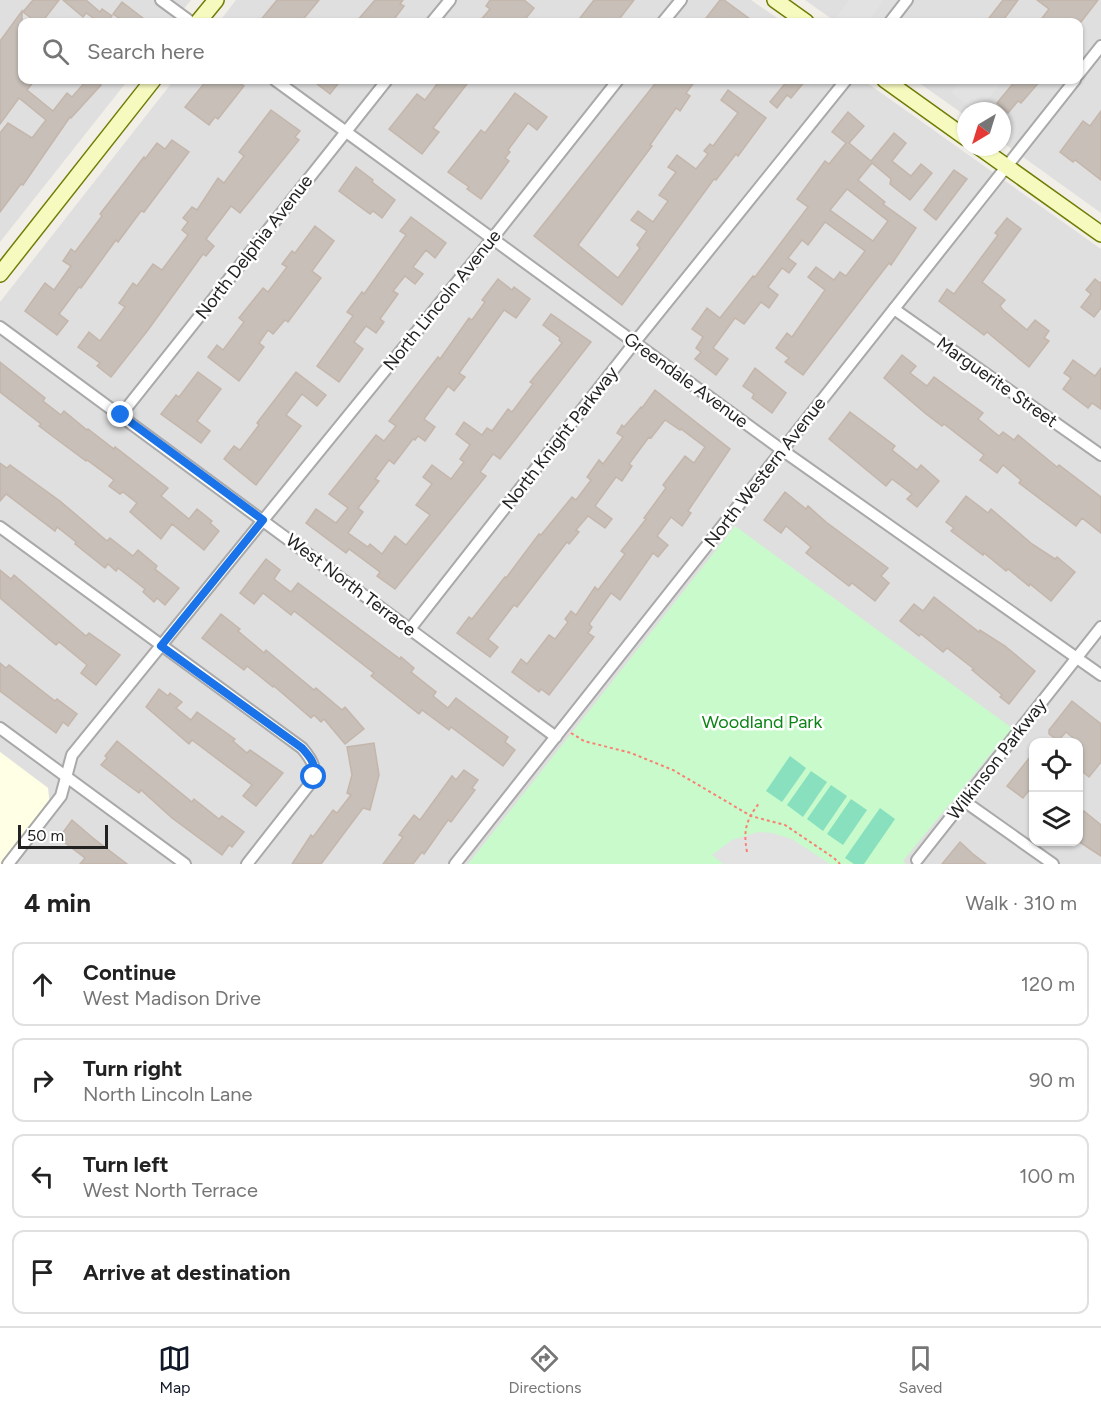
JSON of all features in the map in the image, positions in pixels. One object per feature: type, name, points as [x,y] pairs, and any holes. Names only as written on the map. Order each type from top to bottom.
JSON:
[{"type":"main road","points":[[201,18],[216,0]]},
{"type":"main road","points":[[775,0],[800,18]]},
{"type":"main road","points":[[0,274],[150,84]]},
{"type":"main road","points":[[891,84],[957,132]]},
{"type":"main road","points":[[992,156],[1101,234]]},
{"type":"street","points":[[160,0],[185,18]]},
{"type":"street","points":[[435,18],[450,0]]},
{"type":"street","points":[[666,18],[681,0]]},
{"type":"street","points":[[893,18],[907,0]]},
{"type":"street","points":[[1083,69],[1101,46]]},
{"type":"street","name":"Greendale Avenue","points":[[280,84],[782,450],[1101,675]]},
{"type":"street","name":"North Delphia Avenue","points":[[121,415],[384,84]]},
{"type":"street","name":"North Lincoln Avenue","points":[[8,864],[61,796],[72,755],[615,84]]},
{"type":"street","name":"North Knight Parkway","points":[[410,629],[635,342],[843,84]]},
{"type":"street","name":"North Western Avenue","points":[[455,864],[1072,84]]},
{"type":"street","name":"Marguerite Street","points":[[894,309],[1101,455]]},
{"type":"street","name":"West North Terrace","points":[[0,327],[556,737]]},
{"type":"street","points":[[0,527],[302,748],[311,758],[315,768],[314,777],[247,864]]},
{"type":"street","name":"Wilkinson Parkway","points":[[917,860],[1101,627]]},
{"type":"street","points":[[0,728],[185,864]]},
{"type":"street","points":[[964,801],[1053,864]]},
{"type":"path","points":[[564,727],[584,741],[631,753],[672,770],[751,816],[785,825],[840,864]]},
{"type":"path","points":[[747,852],[745,831],[760,802]]},
{"type":"shaded area","points":[[0,0],[191,0],[176,18],[18,18],[18,84],[125,84],[0,242]]},
{"type":"shaded area","points":[[236,0],[751,0],[777,18],[222,18]]},
{"type":"shaded area","points":[[805,0],[1101,0],[1101,213],[1011,148],[1011,102],[957,102],[957,110],[921,84],[1083,84],[1083,18],[830,18]]},
{"type":"shaded area","points":[[849,0],[884,0],[871,18],[836,18]]},
{"type":"shaded area","points":[[171,84],[869,84],[957,147],[957,156],[970,156],[1101,249],[1101,864],[4,864],[48,788],[0,752],[0,302]]},
{"type":"shaded area","points":[[958,84],[1000,84],[986,102],[963,102],[951,93]]},
{"type":"shaded area","points":[[0,752],[48,788],[50,806],[4,864],[0,864]]},
{"type":"shaded area","points":[[758,832],[772,833],[792,839],[830,864],[723,864],[712,855],[732,840]]},
{"type":"green space","name":"Woodland Park","points":[[735,526],[1012,728],[903,861],[906,864],[468,864]]},
{"type":"green space","points":[[790,756],[806,768],[782,802],[766,791]]},
{"type":"green space","points":[[811,771],[827,782],[803,817],[787,805]]},
{"type":"green space","points":[[831,785],[847,796],[823,831],[807,819]]},
{"type":"green space","points":[[851,799],[867,810],[843,845],[827,834]]},
{"type":"green space","points":[[880,808],[895,819],[864,864],[854,864],[845,858]]},
{"type":"building","points":[[33,0],[59,0],[45,18],[31,18],[23,12]]},
{"type":"building","points":[[63,0],[86,0],[100,12],[102,9],[112,16],[110,18],[93,18],[86,13],[83,17]]},
{"type":"building","points":[[277,0],[319,0],[304,18],[262,18]]},
{"type":"building","points":[[375,0],[403,0],[400,4],[404,6],[395,18],[359,18]]},
{"type":"building","points":[[490,0],[524,0],[534,8],[526,18],[482,18],[490,9],[486,6]]},
{"type":"building","points":[[594,0],[634,0],[620,18],[580,18]]},
{"type":"building","points":[[720,0],[724,0],[749,18],[706,18]]},
{"type":"building","points":[[1003,0],[1018,0],[1005,18],[989,18]]},
{"type":"building","points":[[1037,0],[1098,0],[1083,19],[1042,18],[1049,9]]},
{"type":"building","points":[[122,2],[143,18],[119,18],[113,14]]},
{"type":"building","points":[[22,11],[22,18],[18,18],[18,84],[32,84],[27,90],[53,111],[67,93],[72,97],[83,84],[101,85],[70,117],[23,185],[21,184],[0,212],[0,133],[8,123],[32,138],[46,120],[19,98],[0,124],[0,41]]},
{"type":"building","points":[[204,84],[241,84],[244,86],[218,119],[215,117],[209,125],[185,107]]},
{"type":"building","points":[[317,84],[338,84],[330,94]]},
{"type":"building","points":[[437,84],[467,84],[433,128],[439,132],[422,154],[389,129],[417,94],[425,100]]},
{"type":"building","points":[[655,84],[693,84],[686,93],[690,96],[680,111],[676,108],[650,145],[652,146],[578,245],[618,278],[640,248],[637,245],[647,231],[631,220],[638,211],[653,222],[668,201],[659,195],[676,172],[668,167],[677,155],[696,169],[708,154],[704,151],[710,144],[713,146],[738,113],[721,100],[728,90],[766,118],[738,156],[736,154],[716,180],[714,179],[622,305],[534,236]]},
{"type":"building","points":[[785,84],[803,84],[791,98],[787,95],[777,108],[770,102]]},
{"type":"building","points":[[1013,84],[1038,84],[1021,103],[1018,101],[1011,109],[1011,102],[998,102]]},
{"type":"building","points":[[515,93],[547,117],[537,130],[528,123],[508,150],[510,152],[505,158],[509,161],[481,199],[448,172],[481,130],[485,133]]},
{"type":"building","points":[[271,110],[300,131],[295,137],[299,140],[240,213],[231,206],[206,239],[214,246],[206,256],[203,254],[111,377],[97,366],[100,363],[78,347],[89,332],[100,341],[125,307],[119,303],[133,283],[137,286],[153,264],[162,270],[188,235],[182,230],[188,222],[183,218],[192,207],[197,210],[218,178],[224,183],[244,156],[239,152]]},
{"type":"building","points":[[1101,111],[1101,180],[1075,160],[1073,162],[1060,152],[1083,121],[1090,126]]},
{"type":"building","points":[[848,112],[864,126],[849,143],[871,161],[894,133],[906,143],[892,161],[911,176],[921,164],[932,173],[910,200],[890,184],[891,179],[872,163],[858,180],[885,202],[883,204],[916,228],[891,265],[889,263],[803,375],[785,362],[789,358],[776,348],[787,333],[792,337],[825,290],[808,277],[816,267],[834,280],[840,272],[846,276],[865,251],[825,222],[808,245],[802,240],[788,258],[796,264],[789,273],[782,268],[768,287],[778,295],[769,308],[761,302],[744,324],[735,318],[713,348],[728,359],[716,375],[695,359],[701,352],[696,348],[703,337],[692,329],[707,308],[720,318],[753,276],[755,277],[808,207],[797,199],[825,161],[829,164],[846,143],[832,132]],"holes":[[[847,189],[888,221],[873,241],[830,210]]]},
{"type":"building","points":[[172,140],[189,152],[144,212],[141,211],[118,242],[116,240],[59,314],[68,321],[57,335],[25,311],[45,283],[54,290],[71,266],[63,261],[71,249],[75,252],[102,216],[100,214],[144,157],[145,159],[157,143],[165,149]]},
{"type":"building","points":[[356,167],[395,200],[382,218],[373,211],[370,214],[339,191]]},
{"type":"building","points":[[954,170],[967,179],[936,220],[924,210]]},
{"type":"building","points":[[411,217],[446,243],[435,258],[426,250],[413,267],[423,274],[415,284],[405,276],[393,291],[398,294],[380,319],[384,322],[376,333],[366,326],[354,342],[363,349],[339,382],[317,366],[353,316],[347,312],[362,292],[364,294],[406,235],[400,231]]},
{"type":"building","points":[[1007,218],[1021,229],[982,282],[1005,300],[1000,306],[1027,330],[1035,320],[1049,331],[1044,338],[1049,341],[1029,367],[987,332],[984,335],[939,301],[947,289],[954,294],[998,235],[995,233]]},
{"type":"building","points":[[315,226],[334,241],[312,271],[321,278],[288,322],[285,320],[273,334],[268,330],[259,343],[264,347],[239,381],[208,357],[217,345],[223,350],[244,322],[239,318],[263,288],[268,292],[287,267],[282,264],[292,251],[295,253]]},
{"type":"building","points":[[498,279],[512,290],[514,287],[530,299],[516,318],[504,310],[459,373],[465,377],[454,391],[448,386],[424,419],[435,427],[425,441],[418,436],[415,440],[413,439],[394,464],[389,460],[375,479],[379,481],[358,508],[363,512],[348,533],[368,547],[370,544],[382,554],[395,536],[406,545],[430,515],[416,505],[432,484],[423,477],[432,465],[451,479],[464,462],[460,459],[470,445],[456,434],[464,422],[482,435],[487,428],[492,431],[508,409],[512,412],[533,384],[530,382],[562,343],[560,338],[543,325],[551,314],[591,342],[500,459],[493,454],[480,472],[486,476],[395,589],[377,576],[380,572],[349,549],[346,553],[306,523],[316,509],[336,523],[348,508],[329,494],[376,435],[384,441],[396,426],[389,421],[438,357],[440,359],[469,318],[472,320],[485,302],[482,300]]},
{"type":"building","points":[[1095,279],[1101,282],[1101,308],[1094,317],[1081,307],[1091,294],[1086,290]]},
{"type":"building","points":[[902,355],[916,366],[910,373],[927,386],[934,377],[983,413],[978,419],[999,436],[1003,432],[1014,440],[1018,435],[1057,467],[1059,465],[1101,497],[1101,533],[1082,518],[1076,526],[1019,483],[1021,480],[1003,465],[997,473],[980,460],[984,455],[944,424],[942,426],[926,414],[884,378]]},
{"type":"building","points":[[1073,360],[1095,376],[1101,368],[1101,409],[1092,403],[1088,408],[1063,389],[1071,378],[1064,373]]},
{"type":"building","points":[[0,362],[45,398],[43,401],[61,415],[64,411],[168,488],[161,496],[189,519],[197,509],[212,521],[210,523],[219,531],[204,550],[172,524],[161,539],[130,512],[137,503],[123,492],[120,494],[109,486],[114,480],[39,426],[41,424],[0,392]]},
{"type":"building","points":[[755,368],[786,393],[772,413],[752,398],[754,394],[743,386]]},
{"type":"building","points":[[198,372],[221,389],[197,421],[210,431],[201,443],[161,414],[176,395],[179,397]]},
{"type":"building","points":[[296,372],[326,395],[317,406],[302,394],[286,415],[301,426],[256,485],[224,459],[234,446],[240,450],[259,425],[257,423]]},
{"type":"building","points":[[655,390],[730,449],[688,511],[691,513],[682,526],[671,517],[657,536],[668,545],[658,557],[653,553],[620,600],[611,593],[589,624],[592,627],[588,633],[594,637],[549,695],[541,689],[539,692],[512,672],[521,659],[527,664],[549,635],[555,639],[568,622],[565,619],[571,611],[576,615],[595,587],[598,590],[625,554],[621,551],[646,519],[644,518],[666,488],[663,485],[685,456],[694,463],[705,447],[681,429],[665,420],[651,438],[649,437],[629,464],[632,466],[622,481],[616,477],[595,506],[612,519],[605,528],[588,516],[576,530],[579,532],[569,544],[567,542],[517,607],[514,605],[488,639],[498,647],[490,657],[457,633],[469,617],[472,619],[539,534],[541,535],[572,497],[576,500],[591,480],[587,477],[599,460],[603,464],[623,437],[617,433],[622,425],[624,427],[642,408]]},
{"type":"building","points":[[850,412],[895,446],[892,450],[917,470],[921,465],[939,481],[917,507],[907,499],[912,494],[892,479],[886,486],[829,439]]},
{"type":"building","points":[[0,463],[7,468],[10,465],[60,501],[107,541],[110,538],[133,556],[138,550],[157,566],[155,569],[179,588],[165,605],[157,598],[154,602],[143,592],[145,589],[118,568],[116,571],[108,564],[105,568],[57,527],[55,531],[6,494],[0,501]]},
{"type":"building","points":[[785,492],[806,509],[808,506],[888,568],[881,576],[889,583],[875,601],[852,583],[849,586],[806,553],[811,547],[786,526],[781,533],[764,520]]},
{"type":"building","points":[[966,496],[988,513],[991,509],[1032,544],[1055,559],[1057,557],[1075,572],[1051,601],[1030,584],[1029,586],[1008,569],[1006,571],[951,531],[954,528],[946,522]]},
{"type":"building","points":[[266,559],[280,570],[274,579],[291,592],[298,583],[400,659],[401,657],[414,668],[411,672],[436,692],[433,696],[448,708],[456,698],[508,737],[505,742],[515,750],[503,766],[451,727],[449,730],[422,710],[419,714],[371,676],[374,673],[294,611],[291,615],[263,593],[254,604],[240,593]]},
{"type":"building","points":[[0,570],[11,579],[14,575],[86,636],[89,633],[120,655],[96,685],[81,673],[87,665],[59,642],[56,645],[0,598]]},
{"type":"building","points":[[934,597],[979,632],[980,630],[1005,646],[1035,671],[1009,704],[1000,697],[1002,695],[972,670],[974,669],[947,648],[943,652],[900,621],[914,604],[923,611]]},
{"type":"building","points":[[221,614],[264,653],[266,650],[342,710],[345,707],[364,729],[345,744],[324,719],[321,722],[314,715],[311,718],[247,666],[244,670],[202,638]]},
{"type":"building","points":[[0,663],[6,668],[9,665],[55,701],[57,699],[77,714],[68,726],[63,722],[56,733],[0,691]]},
{"type":"building","points":[[159,689],[168,696],[170,693],[182,702],[176,708],[191,720],[197,712],[235,739],[233,741],[247,753],[250,750],[283,773],[256,806],[243,796],[252,785],[192,740],[189,744],[146,707]]},
{"type":"building","points":[[1072,701],[1101,724],[1101,762],[1089,777],[1083,772],[1083,738],[1073,738],[1066,732],[1061,738],[1054,738],[1049,734],[1049,730]]},
{"type":"building","points":[[117,741],[192,802],[194,799],[219,819],[222,816],[244,832],[232,847],[229,845],[222,855],[172,818],[141,790],[139,793],[101,765]]},
{"type":"building","points":[[374,743],[379,775],[370,810],[363,808],[321,864],[292,864],[311,835],[313,837],[333,810],[337,813],[351,795],[347,793],[352,775],[347,747]]},
{"type":"building","points":[[1029,758],[1029,790],[1023,798],[1007,786]]},
{"type":"building","points":[[464,770],[478,780],[472,788],[475,790],[451,822],[448,820],[424,854],[422,852],[413,864],[383,864],[403,837],[399,835],[414,815],[420,820],[452,776],[456,780]]},
{"type":"building","points":[[1083,812],[1101,825],[1101,856],[1083,844]]},
{"type":"building","points":[[72,820],[127,864],[80,864],[85,858],[64,842],[66,839],[61,835]]},
{"type":"building","points":[[960,842],[973,854],[986,864],[942,864]]},
{"type":"route","points":[[121,415],[263,520],[161,646],[302,748],[311,758],[315,768],[314,777]]}]
